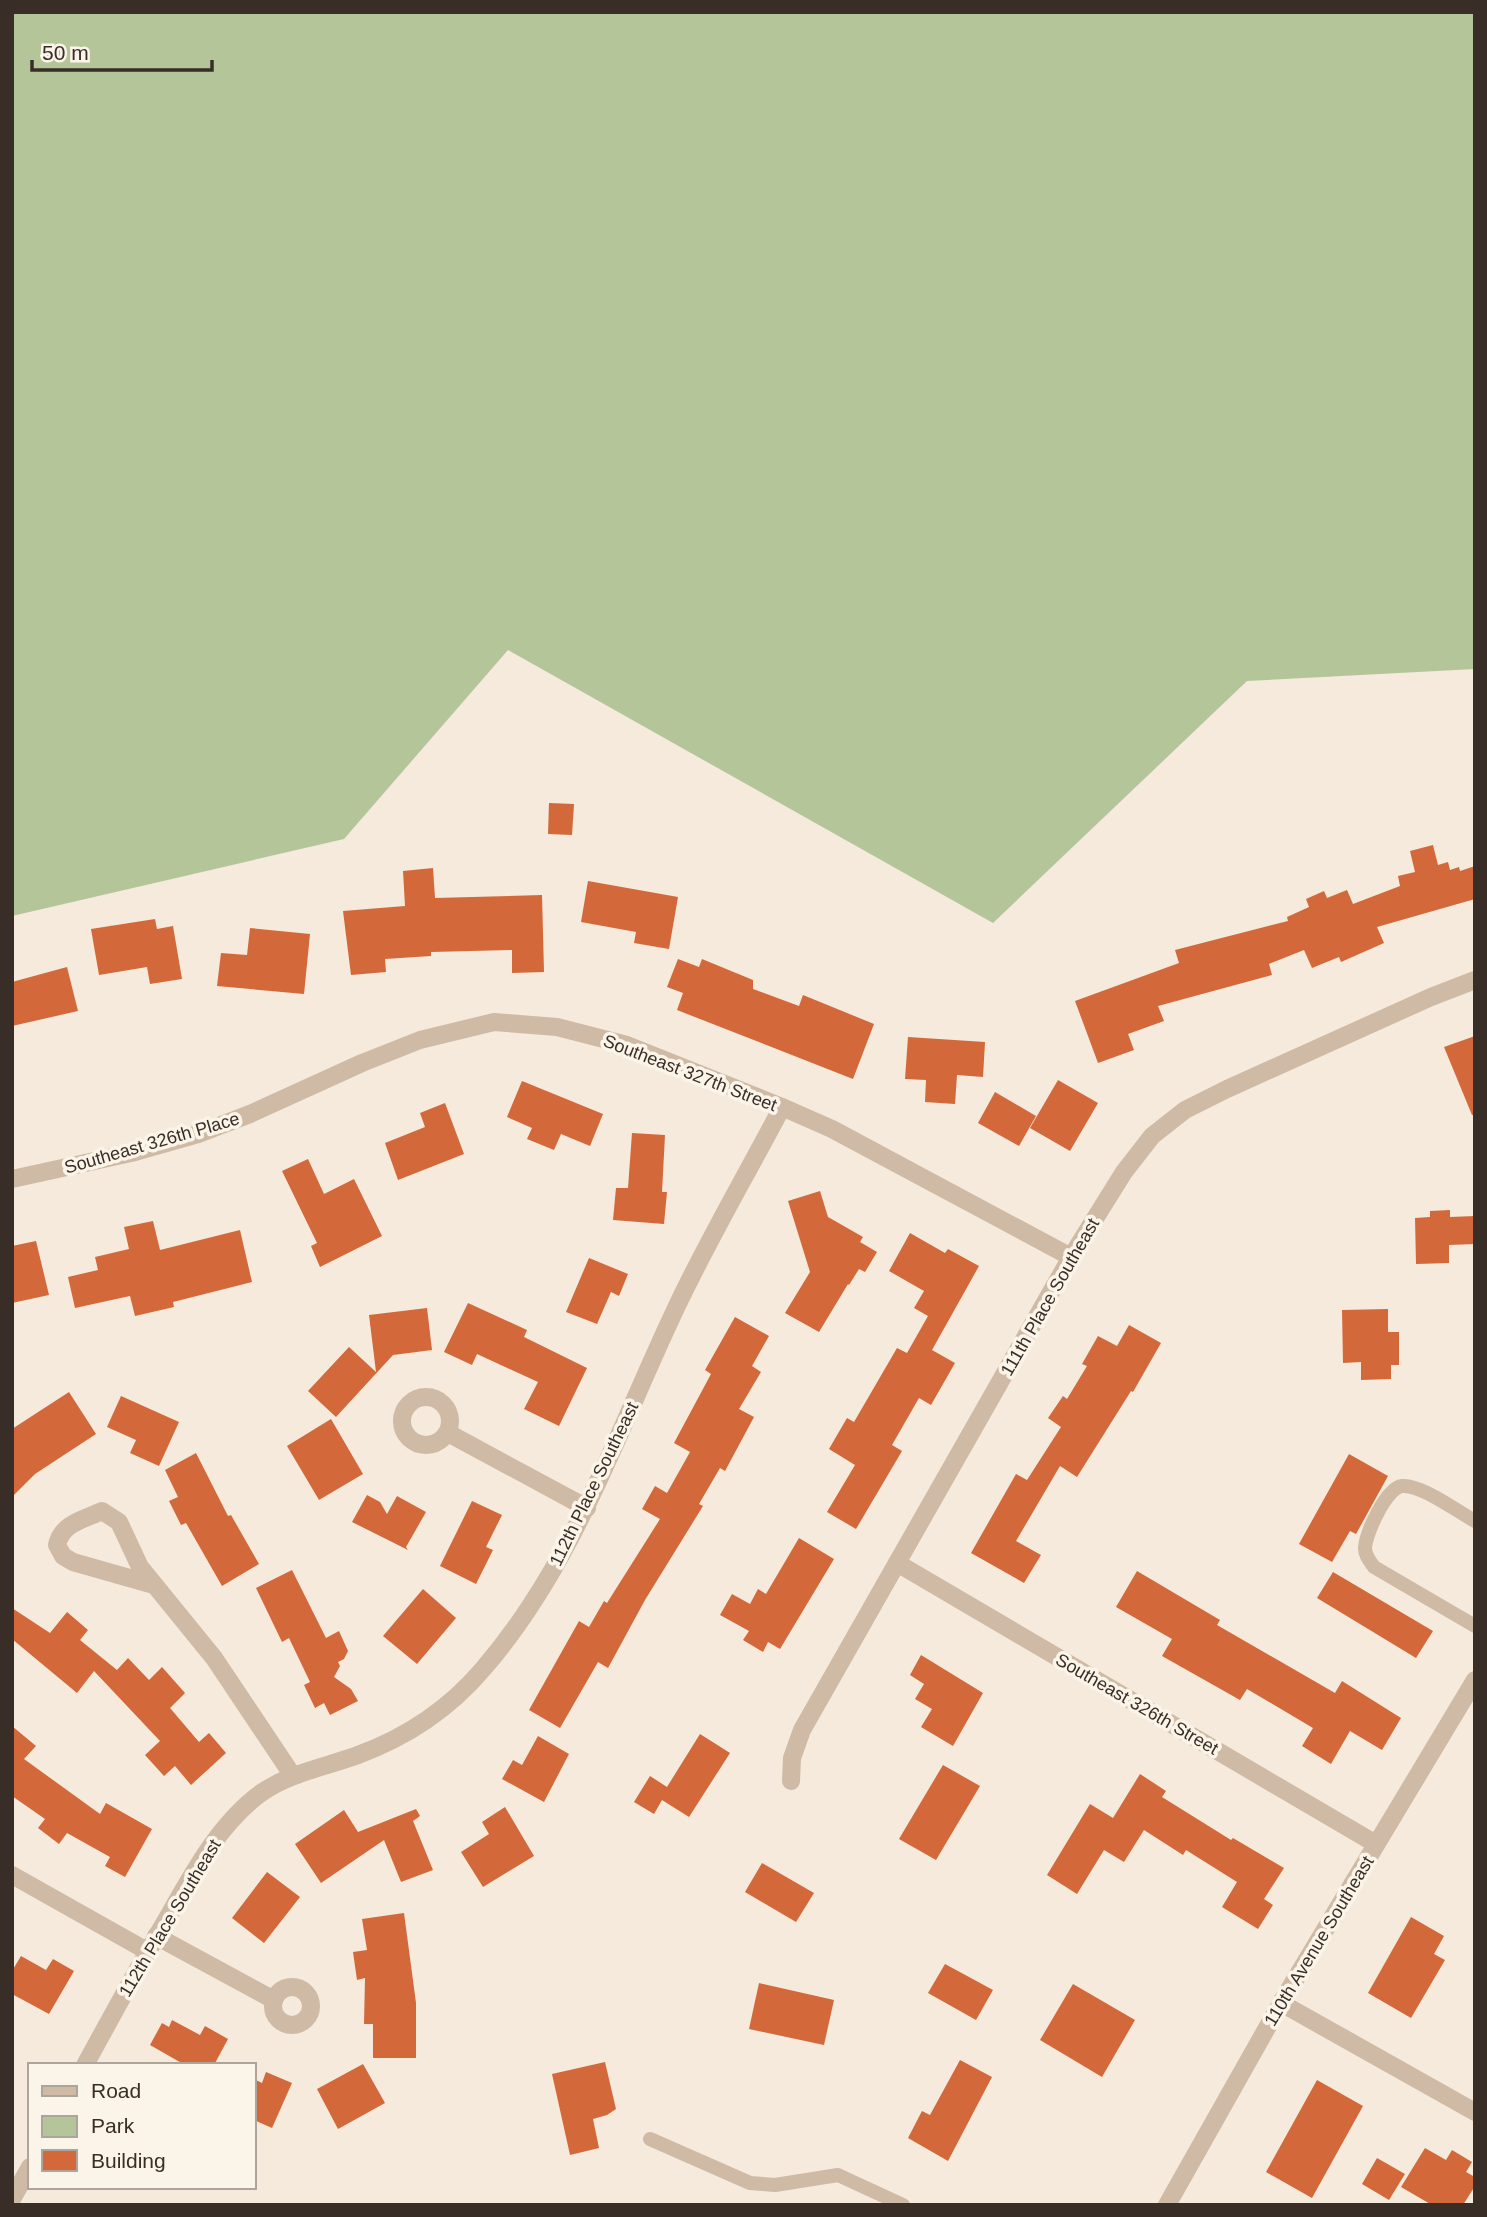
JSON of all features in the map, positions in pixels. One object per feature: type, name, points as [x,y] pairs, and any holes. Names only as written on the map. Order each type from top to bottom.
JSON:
[{"type":"street","name":"111th Place Southeast","points":[[791,1781],[792,1758],[802,1730],[1071,1257],[1124,1172],[1152,1136],[1172,1119],[1227,1088],[1475,980]]},
{"type":"street","name":"Southeast 327th Street","points":[[250,1114],[420,1040],[494,1022],[557,1027],[627,1045],[832,1129],[1071,1257]]},
{"type":"street","name":"112th Place Southeast","points":[[86,2063],[198,1866],[223,1831],[244,1809],[263,1793],[293,1776],[384,1744],[418,1727],[452,1701],[512,1634],[557,1563],[587,1508],[676,1307],[782,1107]]},
{"type":"street","name":"Southeast 326th Place","points":[[12,1180],[131,1153],[198,1134],[250,1114]]},
{"type":"street","points":[[448,1433],[587,1508]]},
{"type":"street","points":[[154,1585],[73,1562],[63,1556],[57,1545],[60,1534],[68,1526],[102,1511],[119,1522],[140,1567],[214,1658],[293,1776]]},
{"type":"street","name":"Southeast 326th Street","points":[[897,1563],[1376,1844]]},
{"type":"street","name":"110th Avenue Southeast","points":[[1167,2205],[1281,2003],[1475,1680]]},
{"type":"street","points":[[1457,1711],[1475,1718]]},
{"type":"street","points":[[12,1875],[274,2000]]},
{"type":"street","points":[[1281,2003],[1475,2112]]},
{"type":"street","points":[[26,2205],[12,2198],[28,2170]]},
{"type":"lane","points":[[1475,1521],[1415,1487],[1401,1486],[1390,1491],[1382,1504],[1365,1546],[1366,1556],[1374,1567],[1475,1626]]},
{"type":"lane","points":[[650,2139],[750,2183],[775,2185],[838,2175],[903,2205]]},
{"type":"green space","points":[[12,12],[1475,12],[1475,669],[1247,681],[993,923],[508,650],[344,839],[12,916]]},
{"type":"building","points":[[549,803],[574,804],[572,835],[548,834]]},
{"type":"building","points":[[1433,845],[1438,865],[1448,862],[1450,870],[1459,867],[1460,871],[1475,866],[1475,899],[1377,927],[1384,943],[1341,962],[1339,957],[1312,968],[1304,950],[1269,964],[1272,975],[1158,1006],[1164,1021],[1128,1034],[1134,1050],[1098,1063],[1075,1001],[1179,963],[1175,950],[1288,921],[1287,917],[1309,907],[1306,899],[1324,891],[1327,898],[1347,890],[1353,904],[1400,886],[1398,876],[1415,872],[1410,851]]},
{"type":"building","points":[[433,868],[435,898],[542,895],[544,972],[512,973],[512,950],[431,952],[431,956],[385,959],[386,972],[351,975],[343,911],[405,906],[403,871]]},
{"type":"building","points":[[588,881],[678,897],[669,949],[634,943],[636,932],[581,922]]},
{"type":"building","points":[[155,919],[157,929],[173,926],[182,979],[150,984],[147,967],[99,975],[91,929]]},
{"type":"building","points":[[250,928],[310,934],[304,994],[217,986],[221,953],[247,955]]},
{"type":"building","points":[[678,959],[699,967],[702,959],[753,980],[753,989],[799,1006],[803,995],[874,1024],[853,1079],[677,1010],[683,993],[667,987]]},
{"type":"building","points":[[67,967],[78,1011],[12,1026],[12,982]]},
{"type":"building","points":[[1475,1036],[1475,1115],[1472,1115],[1444,1047]]},
{"type":"building","points":[[908,1037],[985,1042],[983,1077],[957,1075],[955,1104],[925,1102],[926,1080],[905,1079]]},
{"type":"building","points":[[1058,1080],[1098,1103],[1070,1151],[1030,1128]]},
{"type":"building","points":[[522,1081],[603,1114],[590,1146],[561,1134],[554,1150],[527,1139],[532,1128],[507,1117]]},
{"type":"building","points":[[995,1092],[1036,1116],[1019,1146],[978,1123]]},
{"type":"building","points":[[445,1103],[464,1154],[398,1180],[385,1143],[425,1127],[420,1113]]},
{"type":"building","points":[[632,1133],[665,1135],[662,1192],[667,1192],[664,1224],[613,1220],[616,1188],[628,1188]]},
{"type":"building","points":[[308,1159],[324,1194],[354,1179],[382,1236],[320,1267],[311,1246],[317,1243],[282,1171]]},
{"type":"building","points":[[820,1191],[828,1217],[863,1237],[860,1242],[877,1252],[865,1272],[859,1269],[848,1284],[819,1332],[785,1313],[810,1272],[788,1201]]},
{"type":"building","points":[[1450,1210],[1450,1217],[1475,1216],[1475,1244],[1449,1245],[1449,1263],[1416,1264],[1415,1218],[1430,1217],[1430,1211]]},
{"type":"building","points":[[153,1221],[160,1250],[240,1230],[252,1282],[173,1302],[174,1307],[135,1316],[130,1296],[75,1308],[68,1277],[98,1270],[95,1257],[129,1249],[124,1227]]},
{"type":"building","points":[[910,1233],[945,1253],[948,1249],[979,1266],[932,1350],[955,1363],[931,1405],[919,1398],[892,1445],[902,1451],[856,1529],[827,1512],[855,1465],[829,1449],[847,1418],[854,1422],[897,1348],[907,1353],[928,1316],[914,1308],[924,1291],[889,1271]]},
{"type":"building","points":[[36,1241],[49,1295],[12,1303],[12,1246]]},
{"type":"building","points":[[589,1258],[628,1274],[619,1296],[611,1292],[597,1324],[566,1312]]},
{"type":"building","points":[[468,1303],[527,1330],[524,1337],[587,1368],[559,1426],[524,1409],[538,1382],[477,1354],[472,1365],[444,1352]]},
{"type":"building","points":[[427,1308],[432,1350],[393,1355],[336,1417],[308,1391],[349,1347],[376,1372],[369,1315]]},
{"type":"building","points":[[1388,1309],[1388,1332],[1399,1332],[1399,1365],[1391,1365],[1391,1379],[1361,1380],[1361,1362],[1343,1363],[1342,1310]]},
{"type":"building","points":[[735,1317],[769,1336],[752,1366],[761,1372],[739,1409],[754,1417],[725,1471],[720,1468],[699,1504],[703,1506],[645,1600],[608,1668],[598,1662],[560,1728],[529,1710],[579,1621],[589,1627],[660,1519],[642,1509],[655,1486],[667,1493],[690,1452],[674,1443],[711,1374],[705,1370]]},
{"type":"building","points":[[1129,1325],[1161,1343],[1133,1392],[1131,1391],[1077,1477],[1060,1466],[1016,1541],[1041,1555],[1024,1583],[971,1553],[1016,1474],[1027,1480],[1061,1427],[1048,1418],[1063,1396],[1067,1399],[1087,1366],[1082,1364],[1098,1336],[1117,1346]]},
{"type":"building","points":[[69,1392],[96,1434],[35,1474],[12,1497],[12,1429]]},
{"type":"building","points":[[121,1396],[179,1422],[159,1466],[130,1453],[136,1440],[107,1427]]},
{"type":"building","points":[[331,1419],[363,1474],[319,1500],[287,1446]]},
{"type":"building","points":[[196,1453],[228,1516],[231,1515],[259,1564],[222,1586],[186,1523],[181,1525],[169,1501],[178,1497],[165,1470]]},
{"type":"building","points":[[1349,1454],[1388,1476],[1356,1534],[1350,1531],[1332,1562],[1299,1544]]},
{"type":"building","points":[[367,1495],[380,1502],[387,1514],[397,1496],[426,1512],[406,1547],[408,1550],[352,1522]]},
{"type":"building","points":[[472,1501],[502,1515],[486,1547],[493,1550],[476,1584],[440,1566]]},
{"type":"building","points":[[799,1538],[834,1559],[780,1649],[768,1642],[763,1652],[743,1640],[749,1631],[720,1615],[732,1594],[750,1604],[758,1589],[766,1594]]},
{"type":"building","points":[[292,1570],[326,1638],[339,1631],[348,1651],[344,1659],[338,1662],[340,1666],[334,1677],[351,1689],[358,1701],[330,1715],[324,1703],[315,1708],[304,1685],[310,1682],[289,1638],[282,1642],[256,1588]]},
{"type":"building","points":[[1137,1571],[1220,1620],[1217,1625],[1335,1693],[1342,1681],[1401,1718],[1382,1750],[1350,1731],[1331,1764],[1302,1746],[1313,1728],[1247,1689],[1240,1700],[1162,1656],[1172,1639],[1116,1607]]},
{"type":"building","points":[[1333,1572],[1433,1631],[1416,1658],[1317,1598]]},
{"type":"building","points":[[423,1589],[456,1618],[417,1664],[383,1636]]},
{"type":"building","points":[[12,1608],[50,1633],[67,1612],[88,1630],[80,1640],[117,1670],[128,1658],[149,1680],[162,1667],[185,1693],[170,1708],[199,1742],[209,1733],[226,1753],[191,1785],[175,1766],[164,1776],[145,1755],[160,1741],[94,1671],[77,1693],[12,1639]]},
{"type":"building","points":[[921,1655],[983,1693],[953,1746],[921,1727],[932,1709],[915,1699],[924,1684],[910,1675]]},
{"type":"building","points":[[12,1726],[36,1746],[24,1759],[100,1814],[106,1803],[152,1829],[125,1877],[105,1866],[110,1857],[67,1833],[59,1844],[38,1828],[45,1819],[12,1796]]},
{"type":"building","points":[[700,1734],[730,1753],[689,1817],[662,1800],[654,1814],[634,1802],[650,1776],[667,1787]]},
{"type":"building","points":[[538,1736],[569,1754],[544,1802],[502,1779],[513,1760],[522,1765]]},
{"type":"building","points":[[943,1765],[980,1786],[936,1860],[899,1839]]},
{"type":"building","points":[[1140,1774],[1166,1791],[1162,1797],[1231,1840],[1233,1838],[1284,1868],[1264,1899],[1273,1905],[1258,1929],[1222,1907],[1237,1882],[1186,1850],[1183,1855],[1144,1830],[1124,1862],[1104,1850],[1077,1894],[1047,1875],[1090,1804],[1113,1818]]},
{"type":"building","points":[[505,1807],[534,1856],[483,1887],[461,1852],[489,1834],[482,1822]]},
{"type":"building","points":[[416,1809],[420,1816],[413,1821],[433,1870],[401,1882],[384,1840],[321,1883],[295,1844],[344,1810],[358,1832]]},
{"type":"building","points":[[762,1863],[814,1893],[796,1922],[745,1892]]},
{"type":"building","points":[[267,1872],[300,1897],[264,1943],[232,1918]]},
{"type":"building","points":[[404,1913],[416,2003],[416,2058],[373,2058],[373,2024],[364,2024],[365,1978],[357,1980],[353,1952],[367,1950],[362,1919]]},
{"type":"building","points":[[1411,1917],[1444,1936],[1434,1954],[1445,1960],[1411,2018],[1368,1993]]},
{"type":"building","points":[[21,1956],[46,1970],[53,1959],[74,1971],[49,2014],[12,1994],[12,1971]]},
{"type":"building","points":[[945,1964],[993,1990],[976,2020],[928,1993]]},
{"type":"building","points":[[759,1983],[834,2000],[824,2045],[749,2029]]},
{"type":"building","points":[[1073,1984],[1135,2020],[1102,2077],[1040,2040]]},
{"type":"building","points":[[172,2020],[200,2035],[205,2026],[228,2039],[215,2063],[182,2063],[150,2045],[162,2023],[169,2027]]},
{"type":"building","points":[[960,2060],[992,2077],[948,2161],[908,2138],[922,2111],[930,2115]]},
{"type":"building","points":[[605,2062],[616,2109],[593,2119],[599,2148],[570,2155],[552,2074]]},
{"type":"building","points":[[363,2064],[385,2103],[338,2129],[317,2089]]},
{"type":"building","points":[[266,2072],[292,2083],[272,2128],[256,2121],[256,2080],[262,2083]]},
{"type":"building","points":[[1317,2080],[1363,2106],[1312,2198],[1266,2172]]},
{"type":"building","points":[[1425,2148],[1446,2160],[1452,2150],[1472,2162],[1466,2172],[1475,2177],[1475,2186],[1463,2205],[1432,2205],[1401,2187]]},
{"type":"building","points":[[1377,2158],[1405,2174],[1389,2200],[1362,2184]]}]
